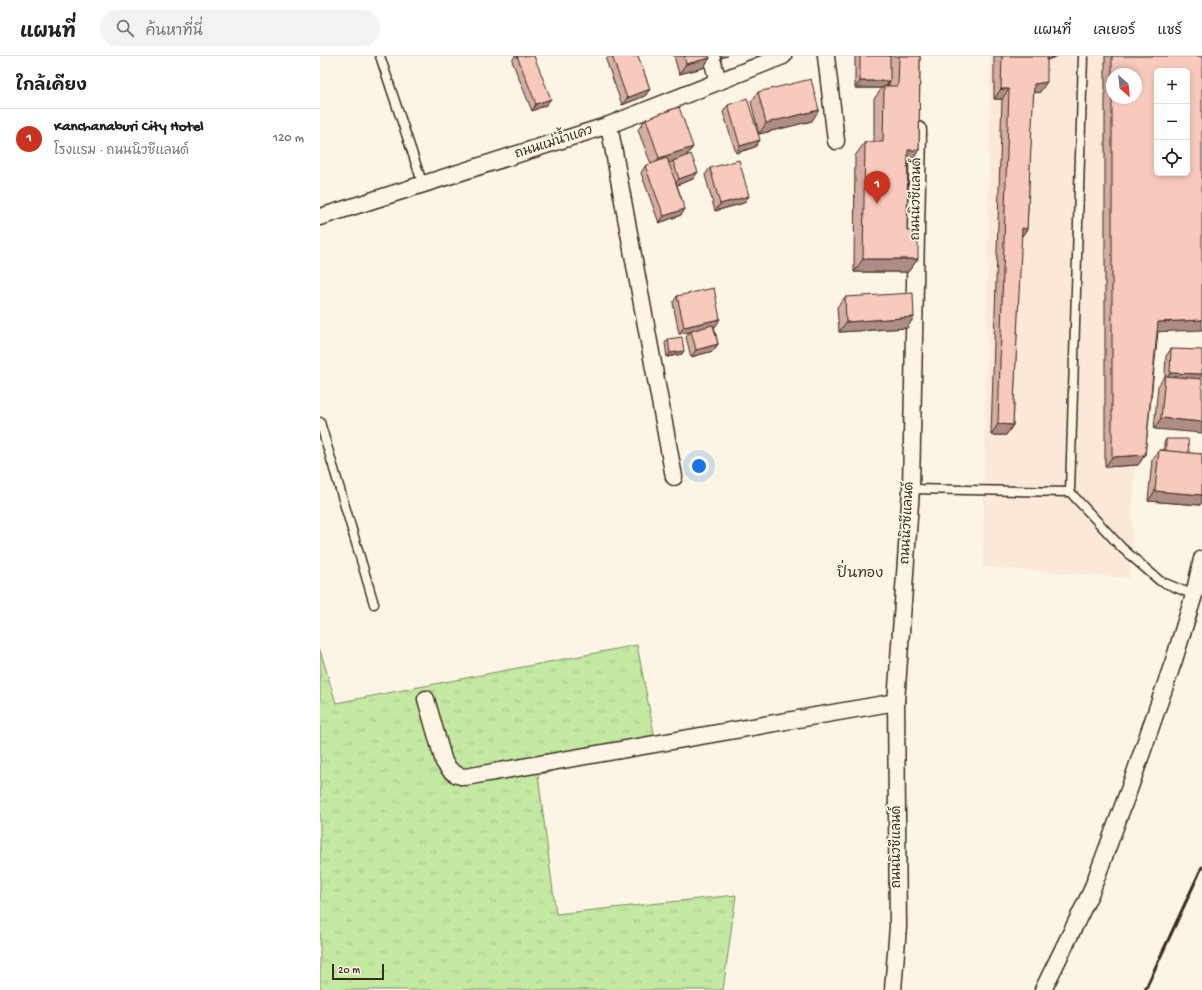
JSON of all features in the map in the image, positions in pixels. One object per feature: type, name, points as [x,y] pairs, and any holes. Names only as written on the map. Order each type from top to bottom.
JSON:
[{"type":"street","points":[[711,56],[718,81]]},
{"type":"street","name":"ถนนแม่น้ำแคว","points":[[320,217],[609,126],[783,56]]},
{"type":"street","points":[[826,56],[836,141]]},
{"type":"street","name":"ถนนนิวซีแลนด์","points":[[893,990],[898,927],[896,702],[911,489],[919,111]]},
{"type":"street","points":[[609,126],[674,477]]},
{"type":"street","points":[[1043,990],[1091,892],[1130,788],[1174,660],[1198,596],[1202,559]]},
{"type":"street","points":[[426,699],[444,762],[449,770],[456,776],[465,777],[896,702]]},
{"type":"lane","points":[[380,56],[422,185]]},
{"type":"lane","points":[[1083,56],[1070,492],[1122,548],[1160,581],[1198,596]]},
{"type":"lane","points":[[320,422],[374,604]]},
{"type":"lane","points":[[911,489],[1070,492]]},
{"type":"shaded area","points":[[990,56],[1153,56],[1130,578],[983,567]]},
{"type":"green space","points":[[637,645],[656,744],[538,775],[556,914],[736,895],[723,990],[320,990],[320,650],[336,703]]},
{"type":"building","points":[[517,56],[534,56],[551,99],[536,104]]},
{"type":"building","points":[[612,56],[638,56],[650,89],[627,98]]},
{"type":"building","points":[[684,56],[709,56],[710,58],[686,64]]},
{"type":"building","points":[[860,56],[890,56],[890,81],[860,81]]},
{"type":"building","points":[[899,56],[920,56],[919,150],[908,150],[907,231],[918,231],[918,259],[863,259],[865,142],[883,142],[884,86],[898,86]]},
{"type":"building","points":[[1002,56],[1047,56],[1047,82],[1034,84],[1027,229],[1022,228],[1013,425],[998,424],[1009,89],[1001,89]]},
{"type":"building","points":[[1112,56],[1202,56],[1202,320],[1158,322],[1145,455],[1112,457],[1112,104],[1142,104],[1142,68],[1112,68]]},
{"type":"building","points":[[811,79],[819,110],[766,123],[758,92]]},
{"type":"building","points":[[747,98],[760,140],[740,146],[728,105]]},
{"type":"building","points":[[679,107],[693,147],[659,158],[646,119]]},
{"type":"building","points":[[691,154],[698,172],[679,179],[673,161]]},
{"type":"building","points":[[667,158],[685,209],[664,216],[645,166]]},
{"type":"building","points":[[739,160],[749,196],[720,204],[710,168]]},
{"type":"building","points":[[714,288],[720,319],[684,327],[677,296]]},
{"type":"building","points":[[913,293],[914,317],[846,322],[845,297]]},
{"type":"building","points":[[713,325],[718,344],[696,350],[691,331]]},
{"type":"building","points":[[682,337],[684,351],[670,353],[668,339]]},
{"type":"building","points":[[1171,349],[1202,350],[1202,374],[1170,373]]},
{"type":"building","points":[[1165,376],[1202,379],[1202,422],[1161,418]]},
{"type":"building","points":[[1166,439],[1188,439],[1189,453],[1166,451]]},
{"type":"building","points":[[1159,450],[1202,454],[1202,495],[1155,491]]},
{"type":"railway","points":[[1145,990],[1202,867]]},
{"type":"place","name":"Kanchanaburi City Hotel","points":[[877,204]]},
{"type":"district","name":"ปิ่นทอง","points":[[860,574]]}]
